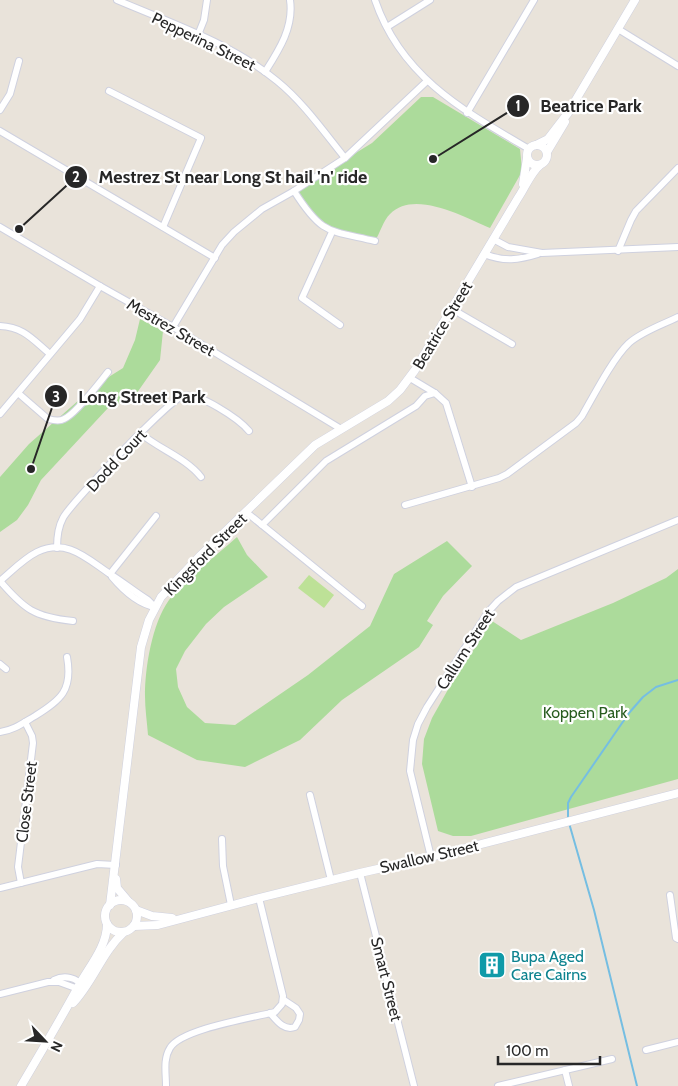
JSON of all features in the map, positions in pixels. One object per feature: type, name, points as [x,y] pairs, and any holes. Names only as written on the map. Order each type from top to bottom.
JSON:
[{"type":"street","name":"Pepperina Street","points":[[117,0],[238,54],[265,72],[292,94],[345,158]]},
{"type":"street","points":[[198,35],[204,20],[207,0]]},
{"type":"street","points":[[265,72],[280,48],[288,29],[290,0]]},
{"type":"street","points":[[375,0],[387,27],[398,45],[427,81],[442,95],[468,113],[533,147],[543,147],[547,152]]},
{"type":"street","points":[[387,27],[430,0]]},
{"type":"street","points":[[468,113],[534,0]]},
{"type":"street","points":[[568,113],[561,130],[548,148],[545,161],[540,165],[531,163],[528,158],[533,147],[548,140],[568,113],[635,0]]},
{"type":"street","points":[[618,29],[678,66]]},
{"type":"street","points":[[0,110],[10,94],[19,61]]},
{"type":"street","points":[[173,327],[222,245],[247,220],[345,158],[427,81]]},
{"type":"street","points":[[109,92],[201,138],[163,227]]},
{"type":"street","points":[[0,131],[215,258]]},
{"type":"street","name":"Beatrice Street","points":[[518,198],[525,177],[528,158]]},
{"type":"street","name":"Beatrice Street","points":[[341,429],[388,400],[410,378],[518,198],[526,188],[535,169],[540,165]]},
{"type":"street","points":[[618,251],[636,211],[678,168]]},
{"type":"street","points":[[294,191],[319,225],[332,232],[375,241]]},
{"type":"street","name":"Mestrez Street","points":[[0,227],[173,327],[341,429]]},
{"type":"street","points":[[332,232],[302,298],[340,325]]},
{"type":"street","points":[[493,239],[508,247],[542,253],[678,247]]},
{"type":"street","points":[[484,254],[503,260],[525,258],[542,253]]},
{"type":"street","points":[[0,414],[80,319],[100,286]]},
{"type":"street","points":[[452,309],[512,344]]},
{"type":"street","points":[[405,505],[472,487],[507,474],[569,429],[582,416],[620,353],[630,343],[642,334],[678,317]]},
{"type":"street","points":[[0,326],[17,328],[50,354]]},
{"type":"street","points":[[18,393],[48,419],[53,421],[64,419],[78,407],[108,372]]},
{"type":"street","points":[[410,378],[442,397],[449,410],[472,487]]},
{"type":"street","name":"Kingsford Street","points":[[262,525],[326,461],[416,406],[425,396],[435,393]]},
{"type":"street","name":"Dodd Court","points":[[57,548],[58,533],[66,513],[140,433],[180,397],[192,395],[203,400],[240,422],[249,431]]},
{"type":"street","name":"Kingsford Street","points":[[110,905],[141,648],[155,607],[170,586],[316,445],[341,429]]},
{"type":"street","points":[[140,433],[154,445],[194,469],[201,477]]},
{"type":"street","points":[[246,512],[362,606]]},
{"type":"street","points":[[110,574],[156,516]]},
{"type":"street","name":"Callum Street","points":[[431,857],[410,771],[413,740],[418,724],[427,707],[488,612],[498,601],[516,587],[678,520]]},
{"type":"street","points":[[73,620],[63,620],[32,611],[18,602],[0,581],[33,554],[57,548],[68,549],[80,553],[110,574],[118,585],[145,605],[155,607]]},
{"type":"street","points":[[0,732],[13,729],[61,698],[67,686],[70,669],[68,657]]},
{"type":"street","points":[[0,664],[6,668]]},
{"type":"street","name":"Close Street","points":[[21,883],[18,867],[33,744],[32,736],[25,722]]},
{"type":"street","name":"Swallow Street","points":[[134,926],[158,925],[360,872],[431,857],[678,793]]},
{"type":"street","points":[[310,795],[331,880]]},
{"type":"street","points":[[222,839],[223,866],[231,905]]},
{"type":"street","points":[[0,888],[97,864],[116,864]]},
{"type":"street","name":"Kingsford Street","points":[[116,864],[118,888],[122,896],[129,902]]},
{"type":"street","name":"Smart Street","points":[[360,872],[414,1086]]},
{"type":"street","points":[[670,895],[676,938],[678,939]]},
{"type":"street","points":[[260,898],[284,1000],[296,1008],[300,1014],[295,1026],[288,1029],[270,1013]]},
{"type":"street","points":[[23,1086],[80,988],[103,944],[107,933],[105,914],[110,905],[118,900],[129,902],[136,910],[137,916],[134,926],[125,932],[108,951],[80,988]]},
{"type":"street","name":"Swallow Street","points":[[136,910],[152,916],[179,918]]},
{"type":"street","points":[[107,924],[115,931],[125,932]]},
{"type":"street","points":[[0,994],[48,982],[63,982],[80,988]]},
{"type":"street","points":[[166,1086],[166,1058],[171,1045],[177,1040],[196,1032],[270,1013],[279,1008],[284,1000]]},
{"type":"street","points":[[646,1050],[678,1042]]},
{"type":"street","points":[[498,1086],[612,1059]]},
{"type":"street","points":[[565,1070],[569,1086]]},
{"type":"green space","points":[[421,97],[433,97],[520,149],[522,170],[490,228],[453,212],[425,205],[412,204],[400,207],[390,214],[375,241],[332,232],[292,192],[372,143]]},
{"type":"green space","points":[[140,319],[163,331],[160,360],[134,397],[108,408],[41,480],[28,505],[17,520],[0,532],[0,477],[29,444],[96,385],[123,368],[135,340]]},
{"type":"green space","points":[[237,537],[247,555],[268,577],[224,607],[206,624],[185,651],[176,669],[178,687],[187,707],[205,723],[235,725],[308,675],[370,626],[394,574],[447,541],[472,566],[443,596],[427,621],[433,625],[419,647],[342,700],[300,740],[245,767],[197,760],[148,735],[145,701],[146,672],[151,646],[163,610],[184,583]]},
{"type":"green space","name":"Koppen Park","points":[[678,569],[678,779],[471,836],[453,836],[438,831],[422,764],[424,739],[432,718],[450,686],[492,621],[521,640],[613,603],[666,578]]},
{"type":"green space","points":[[309,575],[334,595],[324,608],[298,588]]},
{"type":"waterway","points":[[568,818],[568,803],[571,797],[629,713],[643,697],[656,687],[678,680]]},
{"type":"waterway","points":[[569,823],[594,910],[637,1086]]},
{"type":"place","name":"Beatrice Park","points":[[433,159]]},
{"type":"place","name":"Mestrez St near Long St hail 'n' ride","points":[[19,229]]},
{"type":"place","name":"Long Street Park","points":[[31,469]]},
{"type":"place","name":"Bupa Aged Care Cairns","points":[[492,965]]}]
